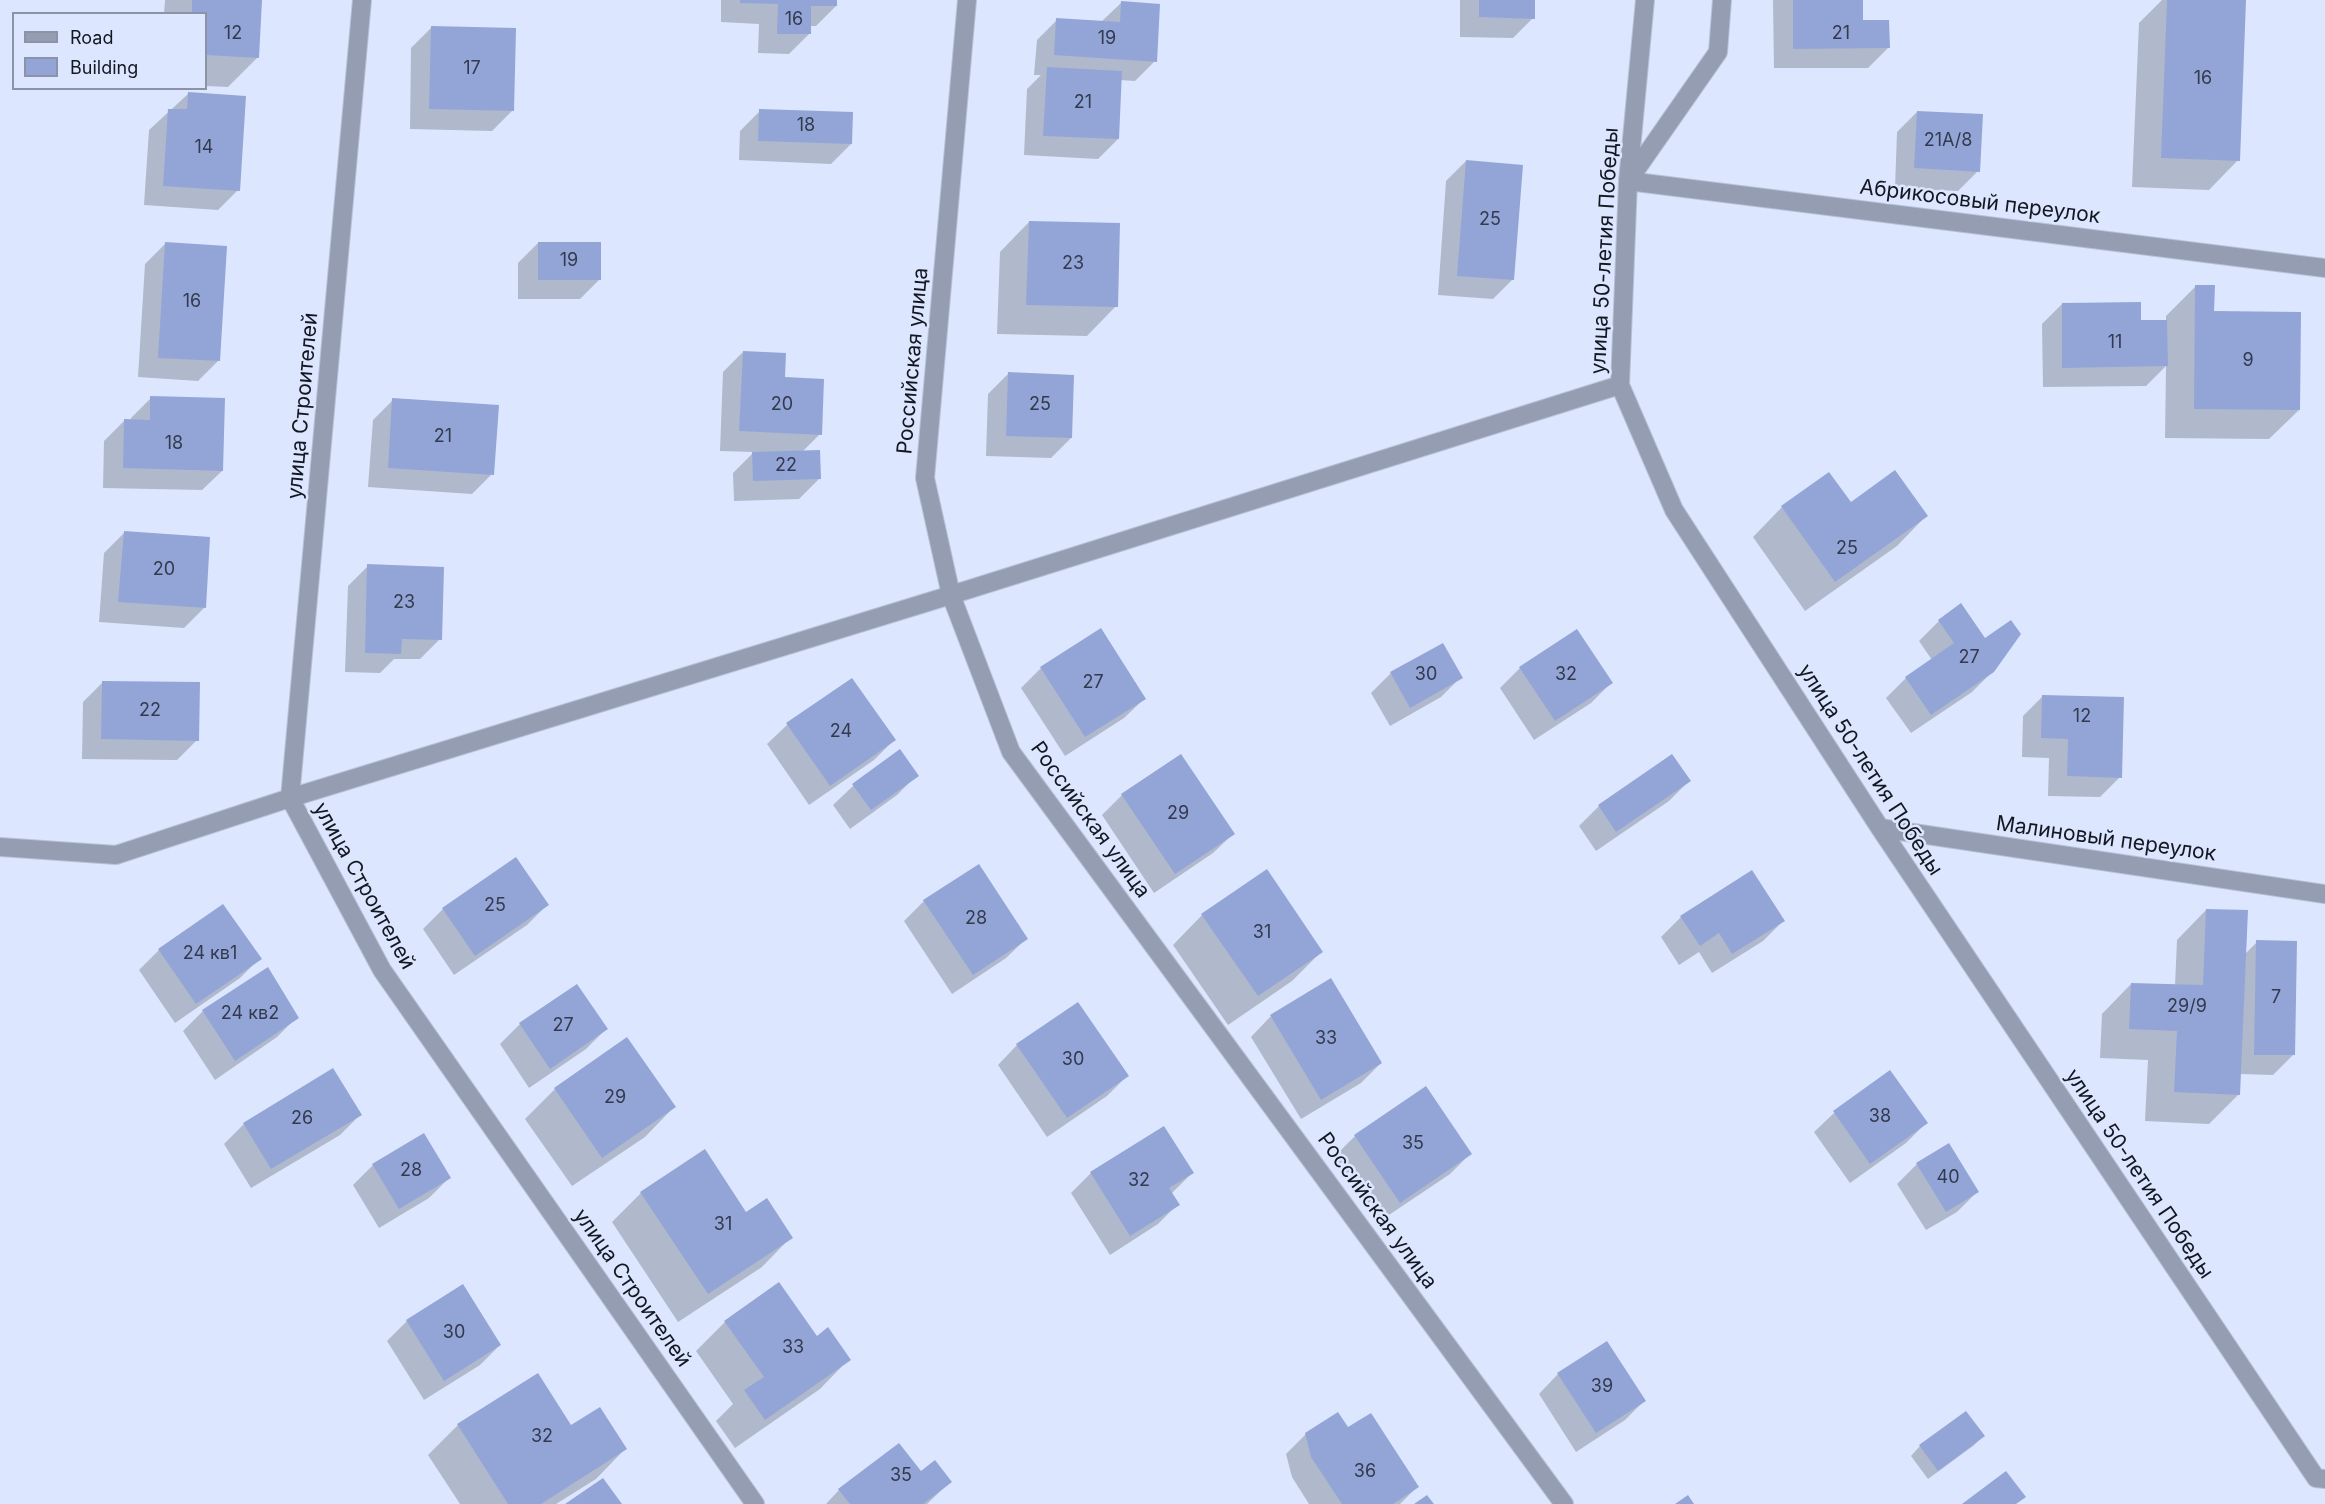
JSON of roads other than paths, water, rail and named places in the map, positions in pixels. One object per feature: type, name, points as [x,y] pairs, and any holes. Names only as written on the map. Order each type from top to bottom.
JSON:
[{"type":"street","name":"улица Строителей","points":[[362,0],[290,798],[382,970],[755,1504]]},
{"type":"street","name":"Российская улица","points":[[967,0],[925,478],[951,595],[1011,752],[1564,1504]]},
{"type":"street","name":"улица 50-летия Победы","points":[[1645,0],[1629,180],[1620,385],[1674,510],[1880,828],[2316,1478],[2325,1479]]},
{"type":"street","points":[[1629,180],[1718,52],[1722,0]]},
{"type":"street","name":"Абрикосовый переулок","points":[[1629,180],[2325,268]]},
{"type":"street","points":[[0,847],[116,855],[290,798],[951,595],[1620,385]]},
{"type":"street","name":"Малиновый переулок","points":[[1880,828],[2325,894]]}]
